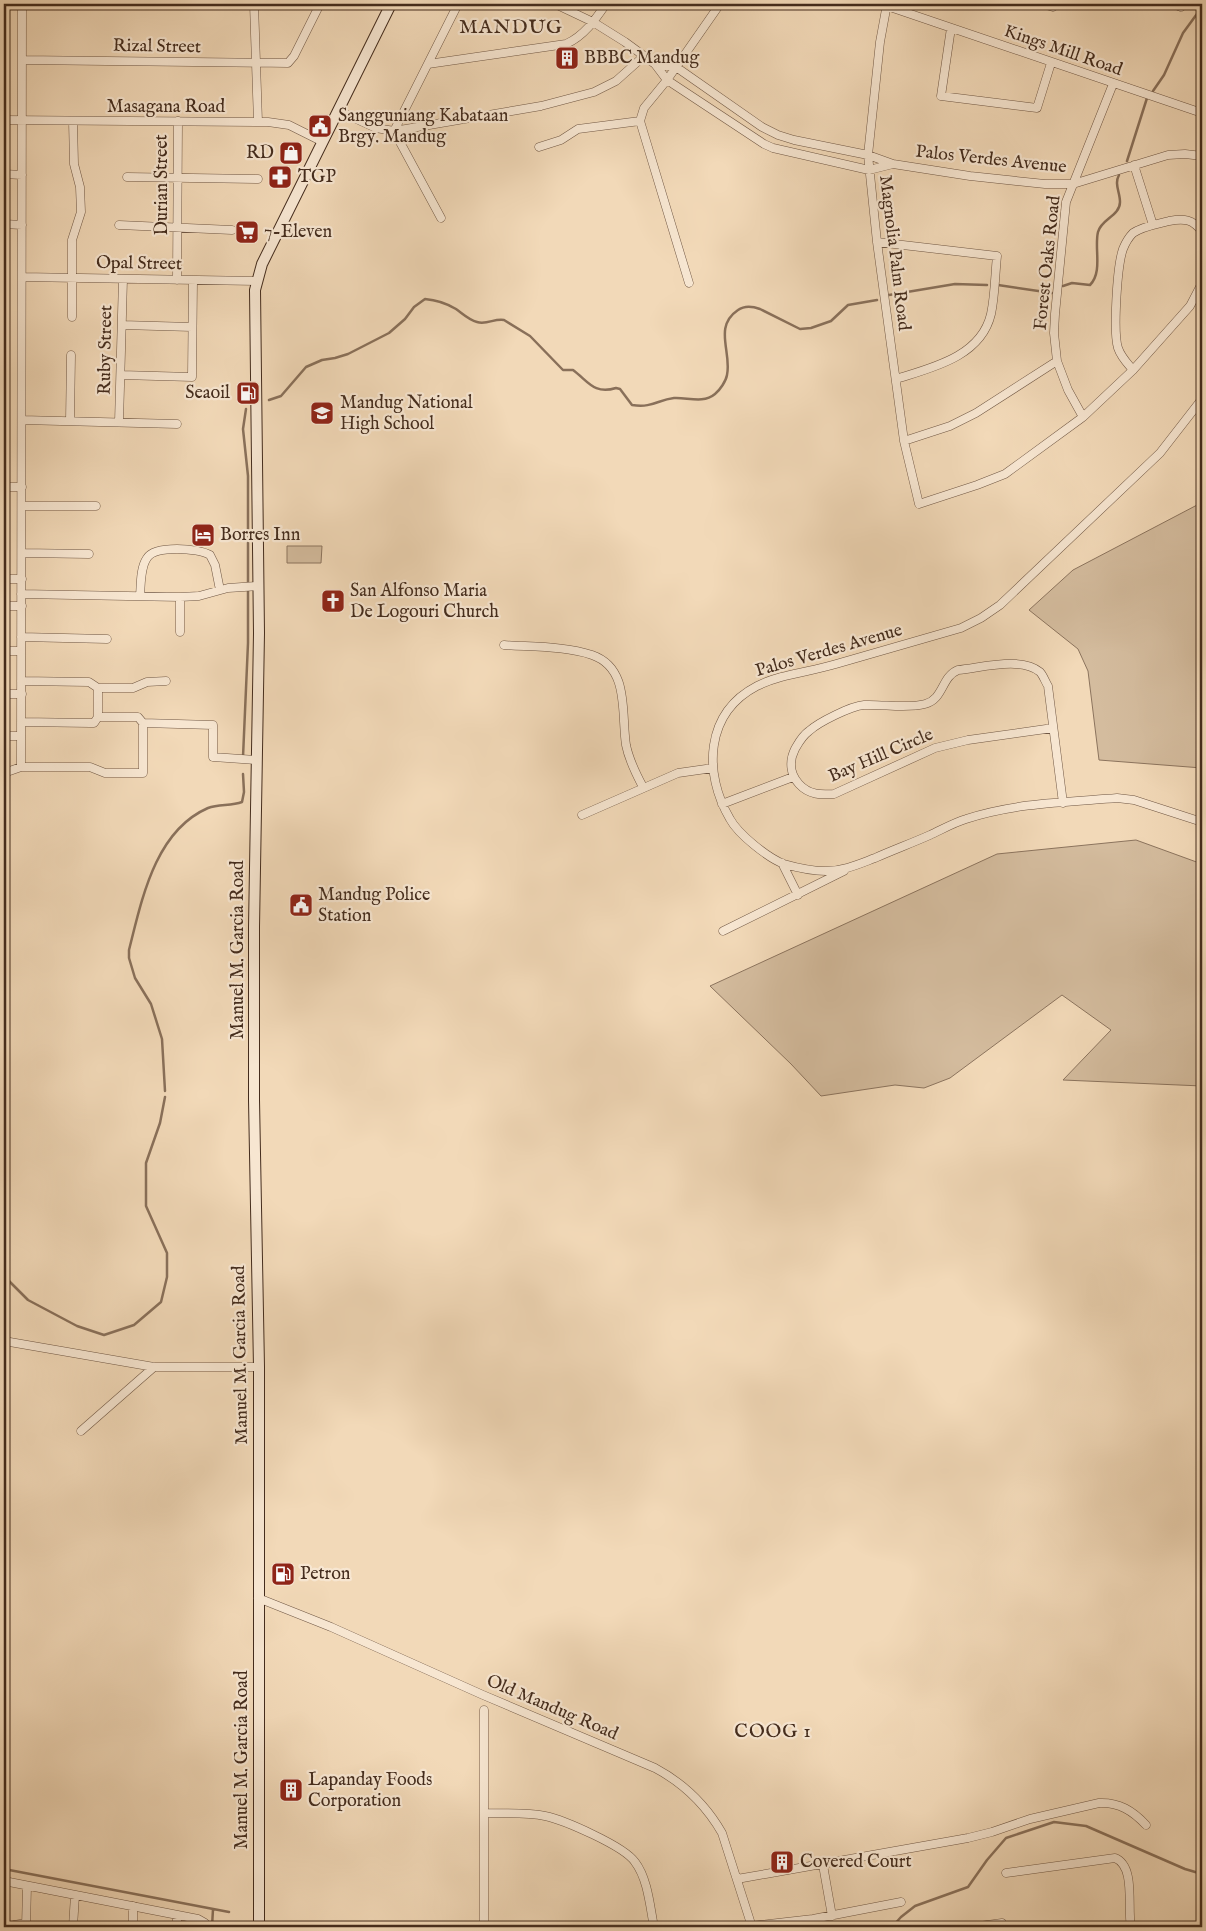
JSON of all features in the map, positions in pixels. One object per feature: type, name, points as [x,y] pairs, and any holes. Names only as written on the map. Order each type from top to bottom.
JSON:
[{"type":"main road","name":"Manuel M. Garcia Road","points":[[259,1927],[258,1368],[254,1100],[258,586],[256,281],[262,264],[391,4]]},
{"type":"street","points":[[21,767],[22,4]]},
{"type":"street","points":[[254,4],[258,122]]},
{"type":"street","name":"Rizal Street","points":[[22,60],[285,64],[291,61],[320,4]]},
{"type":"street","points":[[394,131],[458,4]]},
{"type":"street","name":"Palos Verdes Avenue","points":[[555,4],[593,22],[656,64],[667,80],[755,139],[773,148],[869,170],[893,164]]},
{"type":"street","points":[[428,64],[566,44],[574,40],[593,22],[606,4]]},
{"type":"street","points":[[689,283],[640,121],[644,108],[667,80],[720,4]]},
{"type":"street","points":[[1042,4],[1053,7],[1057,4]]},
{"type":"street","name":"Kings Mill Road","points":[[887,5],[1202,113]]},
{"type":"street","name":"Magnolia Palm Road","points":[[887,5],[880,42],[868,156],[877,242],[904,441],[919,504],[1005,474],[1083,417]]},
{"type":"street","points":[[951,28],[941,96],[1037,108],[1051,62]]},
{"type":"street","points":[[339,111],[376,128],[394,131],[541,106],[594,92],[616,81],[644,56]]},
{"type":"street","name":"Palos Verdes Avenue","points":[[656,64],[676,67],[762,127],[778,135],[868,156],[893,164],[970,176],[1045,184],[1073,184],[1168,155],[1202,156]]},
{"type":"street","name":"Forest Oaks Road","points":[[1083,417],[1068,390],[1057,361],[1054,333],[1056,305],[1066,202],[1113,84]]},
{"type":"street","points":[[700,102],[708,90]]},
{"type":"street","name":"Masagana Road","points":[[4,120],[258,122],[289,125],[323,142]]},
{"type":"street","points":[[72,318],[72,240],[81,212],[80,187],[74,164],[73,121]]},
{"type":"street","name":"Durian Street","points":[[177,280],[178,121]]},
{"type":"street","points":[[539,147],[562,140],[578,129],[640,121]]},
{"type":"street","points":[[394,131],[441,218]]},
{"type":"street","points":[[1134,165],[1153,224]]},
{"type":"street","points":[[4,174],[22,175]]},
{"type":"street","points":[[127,177],[258,179]]},
{"type":"street","points":[[1133,370],[1122,357],[1115,328],[1120,260],[1123,249],[1133,233],[1153,224],[1181,219],[1190,220],[1198,225],[1202,232]]},
{"type":"street","points":[[4,224],[22,224]]},
{"type":"street","points":[[120,224],[232,230]]},
{"type":"street","points":[[877,242],[997,256],[990,315],[986,328],[978,338],[954,359],[896,379]]},
{"type":"street","name":"Opal Street","points":[[22,277],[256,281]]},
{"type":"street","name":"Ruby Street","points":[[119,422],[123,279]]},
{"type":"street","points":[[120,375],[192,377],[193,280]]},
{"type":"street","points":[[1083,417],[1133,370],[1190,306],[1202,283]]},
{"type":"street","points":[[122,325],[192,327]]},
{"type":"street","points":[[70,421],[71,355]]},
{"type":"street","points":[[904,441],[950,426],[976,413],[1057,361]]},
{"type":"street","name":"Palos Verdes Avenue","points":[[1202,399],[1160,453],[1000,604],[981,618],[961,628],[825,667],[774,679],[757,686],[737,700],[724,715],[714,741],[713,768],[722,804],[731,822],[748,839],[782,863],[802,869],[828,871],[848,869],[962,820],[985,813],[1063,803],[1117,798],[1134,800],[1202,822]]},
{"type":"street","points":[[22,420],[177,424]]},
{"type":"street","points":[[4,487],[22,487]]},
{"type":"street","points":[[22,506],[96,506]]},
{"type":"street","points":[[140,596],[142,572],[146,559],[150,554],[167,550],[202,552],[210,555],[216,565],[220,590]]},
{"type":"street","points":[[22,553],[89,554]]},
{"type":"street","points":[[4,579],[22,579]]},
{"type":"street","points":[[22,594],[180,597],[199,596],[220,590],[258,586]]},
{"type":"street","points":[[180,597],[180,632]]},
{"type":"street","points":[[4,606],[22,606]]},
{"type":"street","points":[[22,637],[107,639]]},
{"type":"street","points":[[504,645],[572,650],[592,655],[604,661],[614,672],[620,683],[626,746],[631,762],[643,787]]},
{"type":"street","points":[[4,651],[21,651]]},
{"type":"street","name":"Bay Hill Circle","points":[[1053,728],[968,740],[935,748],[834,794],[818,795],[800,786],[793,777],[791,762],[793,752],[800,740],[810,730],[855,706],[924,704],[936,699],[951,673],[958,670],[1013,664],[1026,665],[1041,673],[1048,686],[1063,803]]},
{"type":"street","points":[[21,681],[89,682],[98,688],[133,688],[147,682],[166,681]]},
{"type":"street","points":[[21,722],[94,723],[98,717],[98,688]]},
{"type":"street","points":[[4,694],[22,694]]},
{"type":"street","points":[[98,717],[138,718],[144,723],[213,725],[213,758],[257,760]]},
{"type":"street","points":[[4,773],[21,767],[90,767],[105,773],[143,773],[144,723]]},
{"type":"street","points":[[4,736],[22,736]]},
{"type":"street","points":[[582,815],[678,773],[713,768]]},
{"type":"street","points":[[722,804],[793,777]]},
{"type":"street","points":[[782,863],[798,895]]},
{"type":"street","points":[[723,931],[848,869]]},
{"type":"street","points":[[4,1341],[154,1367],[258,1368]]},
{"type":"street","points":[[81,1431],[154,1367]]},
{"type":"street","name":"Old Mandug Road","points":[[258,1598],[331,1627],[670,1776],[701,1804],[714,1819],[725,1841],[751,1927]]},
{"type":"street","points":[[484,1710],[484,1927]]},
{"type":"street","points":[[737,1879],[982,1835],[1030,1818],[1099,1803],[1109,1802],[1118,1804],[1146,1825]]},
{"type":"street","points":[[484,1813],[535,1814],[552,1817],[622,1848],[635,1861],[642,1876],[654,1927]]},
{"type":"street","points":[[1006,1873],[1115,1858],[1121,1860],[1128,1872],[1131,1927]]},
{"type":"street","points":[[823,1865],[832,1916]]},
{"type":"street","points":[[4,1881],[198,1919],[205,1923],[206,1927]]},
{"type":"street","points":[[12,1927],[14,1925],[26,1925],[28,1886]]},
{"type":"street","points":[[73,1927],[75,1895]]},
{"type":"street","points":[[751,1927],[832,1916],[901,1902]]},
{"type":"street","points":[[133,1906],[133,1927]]},
{"type":"street","points":[[177,1927],[178,1915]]},
{"type":"street","points":[[972,1927],[1002,1923],[1003,1927]]},
{"type":"shaded area","points":[[1202,498],[1202,768],[1099,760],[1088,671],[1078,649],[1029,610],[1073,570],[1199,504]]},
{"type":"shaded area","points":[[287,546],[322,546],[321,563],[287,563]]},
{"type":"shaded area","points":[[1136,840],[1202,864],[1202,1086],[1063,1080],[1111,1030],[1062,995],[950,1078],[924,1088],[895,1085],[821,1096],[791,1064],[710,986],[997,854]]},
{"type":"waterway","points":[[1153,91],[1164,75],[1183,33],[1202,7]]},
{"type":"waterway","points":[[1127,161],[1147,98]]},
{"type":"waterway","points":[[1063,286],[1072,283],[1090,285],[1094,280],[1097,267],[1098,232],[1119,207],[1120,198],[1117,182],[1119,175]]},
{"type":"waterway","points":[[889,295],[955,284],[987,285]]},
{"type":"waterway","points":[[998,285],[1052,293]]},
{"type":"waterway","points":[[269,400],[281,396],[306,367],[322,360],[348,354],[389,333],[405,319],[414,307],[425,299],[449,305],[477,322],[484,323],[504,320],[530,336],[563,370],[573,370],[592,386],[602,390],[620,389],[632,405],[639,406],[674,398],[705,399],[717,392],[727,375],[726,324],[743,307],[749,306],[760,309],[800,329],[811,328],[831,321],[848,305],[877,300]]},
{"type":"waterway","points":[[246,409],[243,429],[248,476],[248,584]]},
{"type":"waterway","points":[[243,757],[248,643],[248,591]]},
{"type":"waterway","points":[[165,1091],[162,1039],[151,1004],[135,978],[129,958],[129,950],[146,889],[163,850],[175,833],[190,819],[208,808],[242,802],[244,792],[243,774]]},
{"type":"waterway","points":[[4,1276],[28,1300],[77,1326],[104,1335],[134,1325],[161,1302],[167,1277],[167,1253],[146,1206],[146,1163],[160,1123],[165,1097]]},
{"type":"waterway","points":[[892,1927],[915,1906],[968,1887],[987,1860],[1006,1838],[1054,1822],[1086,1826],[1185,1869],[1202,1874]]},
{"type":"waterway","points":[[4,1869],[229,1912]]},
{"type":"waterway","points":[[212,1927],[213,1909]]},
{"type":"waterway","points":[[781,1927],[790,1927]]},
{"type":"place","name":"BBBC Mandug","points":[[567,58]]},
{"type":"place","name":"Sangguniang Kabataan Brgy. Mandug","points":[[320,126]]},
{"type":"place","name":"RD","points":[[291,153]]},
{"type":"place","name":"TGP","points":[[280,177]]},
{"type":"place","name":"7-Eleven","points":[[247,232]]},
{"type":"place","name":"Seaoil","points":[[248,393]]},
{"type":"place","name":"Mandug National High School","points":[[322,413]]},
{"type":"place","name":"Borres Inn","points":[[203,535]]},
{"type":"place","name":"San Alfonso Maria De Logouri Church","points":[[333,601]]},
{"type":"place","name":"Mandug Police Station","points":[[301,905]]},
{"type":"place","name":"Petron","points":[[283,1574]]},
{"type":"place","name":"Lapanday Foods Corporation","points":[[291,1790]]},
{"type":"place","name":"Covered Court","points":[[782,1862]]},
{"type":"district","name":"MANDUG","points":[[511,27]]},
{"type":"district","name":"COOG 1","points":[[773,1732]]}]
